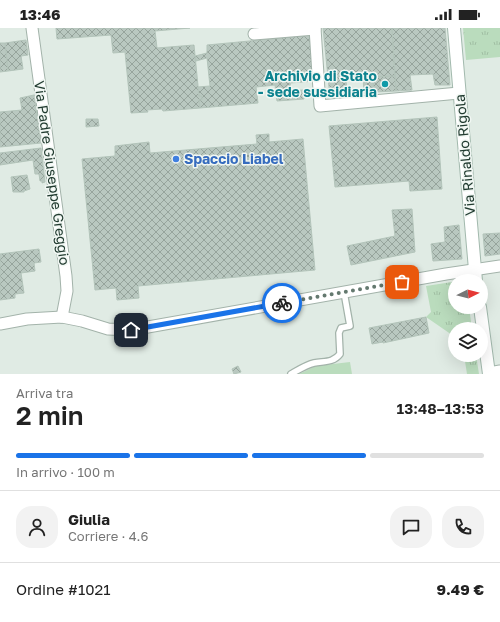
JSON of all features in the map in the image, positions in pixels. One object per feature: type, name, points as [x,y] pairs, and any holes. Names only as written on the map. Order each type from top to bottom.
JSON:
[{"type":"street","name":"Via Padre Giuseppe Greggio","points":[[32,28],[66,276],[67,291],[62,317]]},
{"type":"street","name":"Via Rinaldo Rigola","points":[[454,28],[475,274]]},
{"type":"street","points":[[254,34],[315,29],[320,106],[459,94]]},
{"type":"street","points":[[480,274],[500,266]]},
{"type":"street","points":[[0,324],[43,317],[62,317],[82,320],[108,329],[131,330],[448,274]]},
{"type":"street","points":[[481,314],[493,372]]},
{"type":"lane","points":[[291,374],[300,368],[314,363],[330,361],[337,358],[340,354],[339,333],[341,328],[350,326],[344,292]]},
{"type":"green space","points":[[463,28],[500,28],[500,57],[466,60]]},
{"type":"green space","points":[[448,283],[448,314],[470,314],[471,322],[448,322],[448,332],[426,317],[431,312],[426,286]]},
{"type":"green space","points":[[350,362],[352,374],[299,374],[316,366]]},
{"type":"green space","points":[[465,362],[477,362],[479,374],[467,374]]},
{"type":"building","points":[[56,28],[190,28],[155,31],[157,48],[194,45],[199,96],[202,96],[202,100],[199,100],[200,108],[163,111],[162,109],[147,110],[148,112],[131,113],[125,52],[113,53],[111,35],[57,39]]},
{"type":"building","points":[[323,28],[392,28],[395,76],[373,77],[374,92],[364,93],[363,77],[346,78],[347,95],[330,97]]},
{"type":"building","points":[[392,28],[445,28],[450,85],[435,85],[433,74],[410,75],[412,90],[396,91]]},
{"type":"building","points":[[313,35],[316,81],[290,83],[291,91],[303,90],[304,99],[277,101],[275,85],[256,87],[258,103],[200,108],[199,100],[202,100],[202,96],[199,96],[198,87],[210,86],[207,58],[196,61],[195,56],[207,53],[207,45]]},
{"type":"building","points":[[26,40],[28,55],[21,56],[23,69],[8,71],[5,43]]},
{"type":"building","points":[[0,43],[5,43],[8,71],[0,72]]},
{"type":"building","name":"Archivio di Stato - sede sussidiaria","points":[[395,76],[396,91],[374,92],[373,77]]},
{"type":"building","points":[[34,95],[41,143],[0,147],[0,112],[22,110],[20,98]]},
{"type":"building","points":[[437,117],[442,189],[410,191],[409,181],[335,187],[329,126]]},
{"type":"building","points":[[86,119],[98,119],[99,126],[86,127]]},
{"type":"building","points":[[269,134],[269,142],[303,139],[315,270],[138,286],[139,298],[117,300],[116,288],[95,290],[82,159],[115,156],[115,146],[149,142],[150,153],[257,144],[256,135]]},
{"type":"building","points":[[41,148],[45,182],[42,183],[42,181],[40,181],[39,174],[35,174],[33,160],[0,165],[0,153]]},
{"type":"building","points":[[27,175],[30,189],[24,192],[13,192],[11,177]]},
{"type":"building","points":[[412,209],[415,252],[351,265],[347,246],[395,236],[392,210]]},
{"type":"building","points":[[459,225],[462,259],[433,261],[431,244],[445,242],[444,227]]},
{"type":"building","points":[[500,233],[500,254],[485,256],[483,234]]},
{"type":"building","points":[[39,249],[41,262],[34,263],[35,271],[21,273],[24,293],[15,294],[15,298],[0,300],[0,254]]},
{"type":"building","points":[[426,317],[429,333],[372,344],[369,328]]},
{"type":"building","points":[[238,366],[241,372],[234,374],[232,369]]},
{"type":"way so far","points":[[282,303],[402,282]]},
{"type":"place","name":"Archivio di Stato - sede sussidiaria","points":[[385,84]]},
{"type":"place","name":"Spaccio Liabel","points":[[176,159]]},
{"type":"route","points":[[131,330],[282,303]]}]
